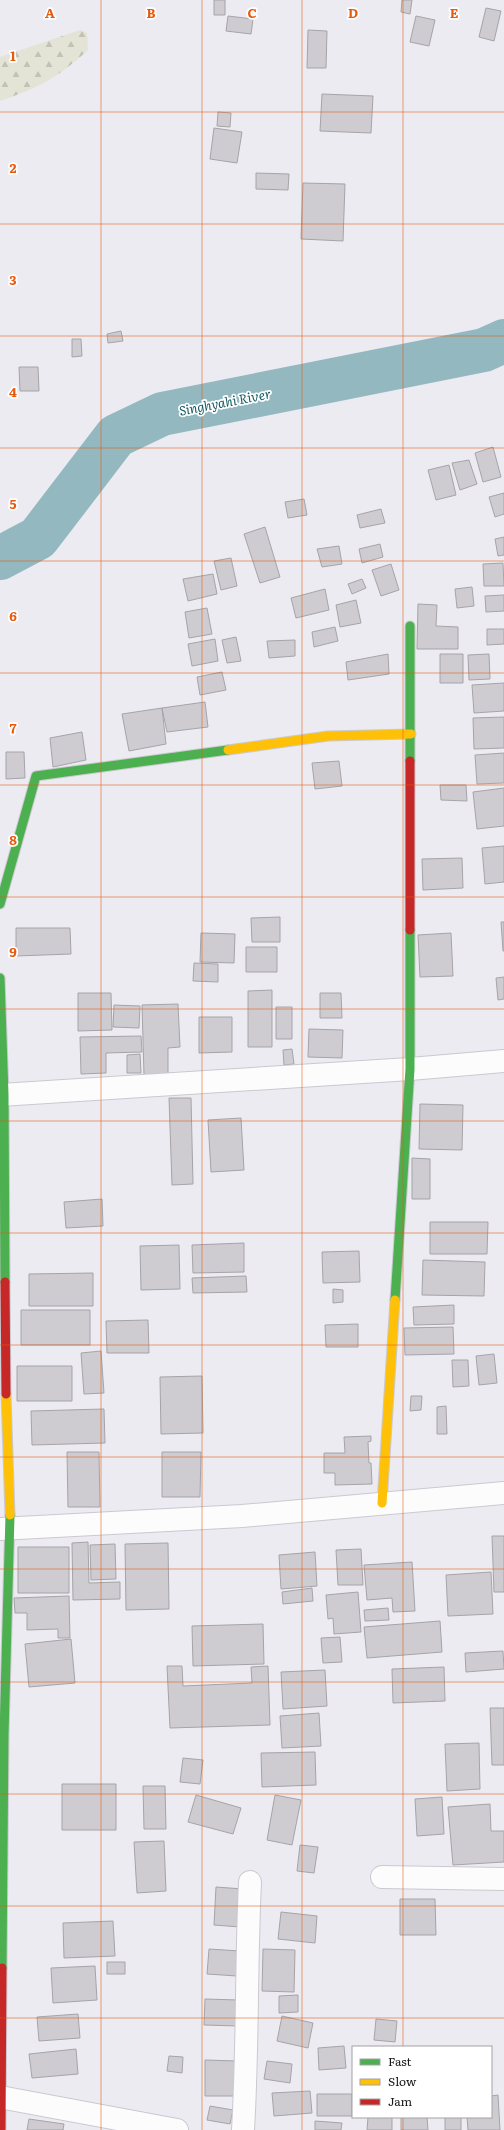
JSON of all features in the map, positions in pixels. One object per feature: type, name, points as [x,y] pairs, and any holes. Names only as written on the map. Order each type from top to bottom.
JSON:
[{"type":"street","points":[[382,1503],[410,1070],[410,626]]},
{"type":"street","points":[[0,904],[36,776],[328,736],[410,734]]},
{"type":"street","points":[[0,978],[6,1419],[2,1735],[1,2130]]},
{"type":"street","points":[[2,1095],[410,1070],[504,1061]]},
{"type":"street","points":[[5,1528],[242,1516],[504,1493]]},
{"type":"street","points":[[382,1878],[504,1879]]},
{"type":"street","points":[[243,2130],[246,2074],[247,1943],[250,1882]]},
{"type":"street","points":[[1,2097],[177,2130]]},
{"type":"green space","points":[[80,30],[87,33],[88,50],[57,75],[47,81],[0,101],[0,57]]},
{"type":"building","points":[[214,0],[225,0],[225,15],[214,15]]},
{"type":"building","points":[[402,0],[412,0],[410,14],[401,12]]},
{"type":"building","points":[[486,8],[501,11],[494,41],[479,37]]},
{"type":"building","points":[[228,16],[253,19],[251,34],[226,31]]},
{"type":"building","points":[[416,16],[435,20],[429,46],[410,42]]},
{"type":"building","points":[[308,30],[327,31],[326,68],[307,68]]},
{"type":"building","points":[[322,94],[373,96],[371,133],[320,131]]},
{"type":"building","points":[[218,112],[231,113],[230,127],[217,126]]},
{"type":"building","points":[[214,128],[242,132],[237,163],[210,159]]},
{"type":"building","points":[[256,173],[289,174],[288,190],[256,189]]},
{"type":"building","points":[[303,183],[345,184],[343,241],[301,239]]},
{"type":"building","points":[[121,331],[123,341],[108,343],[107,334]]},
{"type":"building","points":[[72,339],[81,339],[82,356],[72,357]]},
{"type":"building","points":[[19,367],[38,367],[39,391],[20,391]]},
{"type":"building","points":[[493,447],[501,477],[483,482],[475,453]]},
{"type":"building","points":[[469,460],[477,484],[460,490],[452,463]]},
{"type":"building","points":[[449,465],[456,495],[436,500],[428,470]]},
{"type":"building","points":[[504,493],[504,514],[495,517],[489,497]]},
{"type":"building","points":[[304,499],[307,515],[288,518],[285,502]]},
{"type":"building","points":[[381,509],[385,523],[360,528],[357,515]]},
{"type":"building","points":[[265,527],[280,577],[260,583],[244,534]]},
{"type":"building","points":[[504,537],[504,555],[498,556],[495,539]]},
{"type":"building","points":[[380,544],[383,557],[362,563],[359,549]]},
{"type":"building","points":[[339,546],[342,564],[322,567],[317,549]]},
{"type":"building","points":[[231,558],[237,586],[221,590],[214,561]]},
{"type":"building","points":[[503,563],[504,586],[484,586],[483,564]]},
{"type":"building","points":[[391,564],[399,590],[381,596],[372,570]]},
{"type":"building","points":[[213,574],[217,594],[188,601],[183,579]]},
{"type":"building","points":[[362,579],[366,588],[352,594],[348,584]]},
{"type":"building","points":[[472,587],[474,606],[457,608],[455,589]]},
{"type":"building","points":[[325,589],[329,610],[296,618],[291,598]]},
{"type":"building","points":[[504,595],[504,611],[486,612],[485,596]]},
{"type":"building","points":[[356,600],[361,623],[340,627],[336,605]]},
{"type":"building","points":[[418,604],[437,605],[436,626],[458,627],[458,649],[417,649]]},
{"type":"building","points":[[207,608],[212,634],[189,638],[185,612]]},
{"type":"building","points":[[335,627],[338,641],[314,647],[312,632]]},
{"type":"building","points":[[487,629],[504,629],[504,644],[487,645]]},
{"type":"building","points":[[236,637],[241,661],[227,663],[222,640]]},
{"type":"building","points":[[215,639],[218,661],[192,666],[188,644]]},
{"type":"building","points":[[295,640],[295,656],[269,658],[267,641]]},
{"type":"building","points":[[388,654],[389,674],[348,680],[346,662]]},
{"type":"building","points":[[440,654],[463,654],[463,683],[440,683]]},
{"type":"building","points":[[489,654],[490,679],[469,680],[468,655]]},
{"type":"building","points":[[222,672],[226,690],[200,695],[197,677]]},
{"type":"building","points":[[504,683],[504,711],[474,713],[472,685]]},
{"type":"building","points":[[205,702],[208,727],[167,732],[162,708]]},
{"type":"building","points":[[162,708],[166,744],[129,751],[122,714]]},
{"type":"building","points":[[504,717],[504,748],[474,749],[473,718]]},
{"type":"building","points":[[82,732],[86,760],[53,767],[50,738]]},
{"type":"building","points":[[6,752],[24,752],[25,778],[6,779]]},
{"type":"building","points":[[504,753],[504,783],[477,784],[475,755]]},
{"type":"building","points":[[339,761],[342,786],[315,789],[312,763]]},
{"type":"building","points":[[440,785],[466,785],[467,801],[441,800]]},
{"type":"building","points":[[504,788],[504,826],[477,829],[473,792]]},
{"type":"building","points":[[504,846],[504,882],[485,884],[482,848]]},
{"type":"building","points":[[462,858],[463,888],[423,890],[422,859]]},
{"type":"building","points":[[280,917],[280,942],[252,942],[251,918]]},
{"type":"building","points":[[501,922],[504,922],[504,951],[503,951]]},
{"type":"building","points":[[16,928],[70,928],[71,954],[16,956]]},
{"type":"building","points":[[201,933],[235,934],[234,963],[200,962]]},
{"type":"building","points":[[451,933],[453,976],[420,977],[418,935]]},
{"type":"building","points":[[246,947],[277,947],[277,972],[246,972]]},
{"type":"building","points":[[194,963],[218,964],[218,982],[193,981]]},
{"type":"building","points":[[504,977],[504,999],[498,1000],[496,978]]},
{"type":"building","points":[[272,990],[272,1047],[248,1047],[248,991]]},
{"type":"building","points":[[78,993],[111,993],[112,1030],[78,1031]]},
{"type":"building","points":[[320,993],[341,993],[342,1018],[320,1018]]},
{"type":"building","points":[[178,1004],[180,1047],[168,1048],[168,1075],[144,1075],[142,1005]]},
{"type":"building","points":[[114,1005],[140,1006],[139,1028],[113,1027]]},
{"type":"building","points":[[276,1007],[292,1007],[292,1039],[276,1039]]},
{"type":"building","points":[[199,1017],[232,1017],[232,1052],[199,1053]]},
{"type":"building","points":[[309,1029],[343,1030],[342,1058],[308,1057]]},
{"type":"building","points":[[141,1036],[142,1052],[106,1053],[106,1073],[81,1074],[80,1037]]},
{"type":"building","points":[[292,1049],[294,1064],[284,1065],[283,1050]]},
{"type":"building","points":[[140,1054],[141,1073],[127,1073],[127,1055]]},
{"type":"building","points":[[169,1098],[191,1098],[193,1184],[172,1185]]},
{"type":"building","points":[[420,1104],[463,1105],[462,1150],[419,1149]]},
{"type":"building","points":[[241,1118],[244,1170],[211,1172],[208,1120]]},
{"type":"building","points":[[412,1158],[430,1159],[430,1199],[412,1199]]},
{"type":"building","points":[[102,1199],[103,1226],[66,1228],[64,1202]]},
{"type":"building","points":[[430,1222],[488,1222],[487,1254],[430,1254]]},
{"type":"building","points":[[244,1243],[244,1272],[193,1273],[192,1245]]},
{"type":"building","points":[[179,1245],[180,1289],[141,1290],[140,1246]]},
{"type":"building","points":[[359,1251],[360,1282],[323,1283],[322,1252]]},
{"type":"building","points":[[423,1260],[485,1262],[484,1296],[422,1295]]},
{"type":"building","points":[[93,1273],[93,1306],[29,1306],[29,1274]]},
{"type":"building","points":[[246,1276],[247,1292],[193,1293],[192,1278]]},
{"type":"building","points":[[333,1289],[343,1290],[343,1302],[333,1303]]},
{"type":"building","points":[[454,1305],[454,1324],[414,1325],[413,1307]]},
{"type":"building","points":[[21,1310],[90,1310],[90,1345],[21,1345]]},
{"type":"building","points":[[148,1320],[149,1353],[107,1353],[106,1321]]},
{"type":"building","points":[[358,1324],[358,1347],[326,1347],[325,1325]]},
{"type":"building","points":[[453,1327],[454,1354],[405,1355],[404,1328]]},
{"type":"building","points":[[101,1351],[104,1393],[84,1394],[81,1353]]},
{"type":"building","points":[[494,1354],[497,1383],[479,1385],[476,1356]]},
{"type":"building","points":[[452,1360],[468,1360],[469,1386],[453,1387]]},
{"type":"building","points":[[17,1366],[72,1366],[72,1401],[17,1401]]},
{"type":"building","points":[[202,1376],[203,1433],[161,1434],[160,1377]]},
{"type":"building","points":[[411,1396],[422,1396],[421,1410],[410,1411]]},
{"type":"building","points":[[446,1406],[447,1434],[437,1434],[437,1407]]},
{"type":"building","points":[[104,1409],[105,1443],[32,1445],[31,1411]]},
{"type":"building","points":[[371,1436],[371,1441],[368,1442],[372,1484],[335,1485],[335,1473],[324,1473],[324,1453],[345,1453],[344,1437]]},
{"type":"building","points":[[67,1452],[99,1452],[100,1507],[68,1507]]},
{"type":"building","points":[[162,1452],[201,1452],[200,1497],[162,1497]]},
{"type":"building","points":[[492,1536],[504,1536],[504,1592],[494,1592]]},
{"type":"building","points":[[88,1542],[89,1583],[120,1582],[120,1599],[73,1600],[72,1543]]},
{"type":"building","points":[[168,1543],[169,1609],[126,1610],[125,1544]]},
{"type":"building","points":[[115,1544],[116,1579],[91,1580],[90,1545]]},
{"type":"building","points":[[18,1547],[69,1547],[69,1593],[18,1593]]},
{"type":"building","points":[[361,1549],[363,1585],[338,1585],[336,1550]]},
{"type":"building","points":[[315,1552],[317,1586],[281,1589],[279,1555]]},
{"type":"building","points":[[412,1562],[415,1611],[393,1612],[392,1598],[367,1600],[364,1565]]},
{"type":"building","points":[[491,1572],[493,1614],[448,1616],[446,1575]]},
{"type":"building","points":[[312,1588],[313,1601],[283,1604],[282,1592]]},
{"type":"building","points":[[358,1592],[361,1632],[334,1634],[333,1618],[328,1619],[326,1595]]},
{"type":"building","points":[[69,1596],[70,1638],[58,1638],[58,1629],[27,1630],[27,1613],[15,1613],[14,1598]]},
{"type":"building","points":[[388,1608],[389,1620],[365,1621],[364,1610]]},
{"type":"building","points":[[440,1621],[442,1652],[367,1658],[364,1627]]},
{"type":"building","points":[[263,1624],[264,1664],[193,1666],[192,1626]]},
{"type":"building","points":[[340,1637],[342,1662],[323,1663],[321,1638]]},
{"type":"building","points":[[71,1639],[75,1683],[29,1687],[25,1644]]},
{"type":"building","points":[[503,1651],[504,1669],[466,1672],[465,1653]]},
{"type":"building","points":[[167,1666],[182,1666],[183,1686],[252,1683],[251,1667],[268,1666],[270,1725],[170,1728]]},
{"type":"building","points":[[444,1667],[445,1701],[393,1703],[392,1669]]},
{"type":"building","points":[[325,1670],[327,1706],[283,1709],[281,1672]]},
{"type":"building","points":[[490,1708],[504,1708],[504,1765],[492,1765]]},
{"type":"building","points":[[319,1713],[321,1746],[282,1748],[280,1716]]},
{"type":"building","points":[[479,1743],[480,1789],[447,1791],[445,1744]]},
{"type":"building","points":[[315,1752],[316,1785],[262,1787],[261,1753]]},
{"type":"building","points":[[183,1758],[203,1760],[200,1784],[180,1782]]},
{"type":"building","points":[[62,1784],[116,1784],[116,1830],[62,1830]]},
{"type":"building","points":[[143,1786],[165,1786],[166,1829],[144,1829]]},
{"type":"building","points":[[196,1795],[241,1808],[233,1834],[188,1822]]},
{"type":"building","points":[[275,1795],[301,1800],[292,1845],[267,1840]]},
{"type":"building","points":[[442,1797],[444,1834],[417,1836],[415,1799]]},
{"type":"building","points":[[490,1804],[491,1831],[504,1831],[504,1862],[453,1865],[448,1807]]},
{"type":"building","points":[[164,1841],[166,1891],[137,1893],[134,1842]]},
{"type":"building","points":[[300,1845],[318,1847],[314,1873],[297,1871]]},
{"type":"building","points":[[216,1887],[243,1889],[240,1927],[214,1925]]},
{"type":"building","points":[[400,1899],[435,1899],[436,1935],[400,1935]]},
{"type":"building","points":[[281,1912],[317,1916],[315,1943],[278,1939]]},
{"type":"building","points":[[113,1921],[115,1956],[64,1958],[63,1923]]},
{"type":"building","points":[[209,1949],[240,1951],[237,1976],[207,1974]]},
{"type":"building","points":[[263,1949],[295,1950],[294,1992],[262,1991]]},
{"type":"building","points":[[107,1962],[125,1962],[125,1974],[107,1974]]},
{"type":"building","points":[[95,1966],[97,2000],[53,2003],[51,1968]]},
{"type":"building","points":[[298,1995],[298,2012],[279,2013],[279,1996]]},
{"type":"building","points":[[205,1999],[238,2000],[238,2026],[204,2025]]},
{"type":"building","points":[[78,2014],[80,2038],[39,2041],[37,2017]]},
{"type":"building","points":[[282,2016],[313,2023],[308,2048],[277,2041]]},
{"type":"building","points":[[376,2019],[397,2021],[395,2042],[374,2040]]},
{"type":"building","points":[[344,2046],[346,2068],[319,2070],[318,2048]]},
{"type":"building","points":[[76,2049],[78,2074],[32,2078],[29,2054]]},
{"type":"building","points":[[169,2056],[183,2057],[182,2073],[167,2071]]},
{"type":"building","points":[[205,2060],[237,2061],[236,2096],[205,2096]]},
{"type":"building","points":[[267,2061],[292,2064],[290,2083],[264,2079]]},
{"type":"building","points":[[310,2091],[312,2113],[274,2116],[272,2093]]},
{"type":"building","points":[[317,2094],[352,2094],[352,2116],[317,2116]]},
{"type":"building","points":[[498,2095],[500,2130],[468,2130],[467,2118],[492,2118],[492,2096]]},
{"type":"building","points":[[210,2106],[233,2110],[230,2124],[207,2120]]},
{"type":"building","points":[[368,2118],[392,2118],[392,2130],[367,2130]]},
{"type":"building","points":[[401,2118],[427,2118],[428,2130],[401,2130]]},
{"type":"building","points":[[445,2118],[461,2118],[461,2130],[445,2130]]},
{"type":"building","points":[[29,2119],[64,2124],[63,2130],[27,2130]]},
{"type":"building","points":[[315,2121],[342,2123],[341,2130],[315,2130]]},
{"type":"waterway","name":"Singhyahi River","points":[[0,558],[38,538],[116,436],[162,414],[484,350],[504,341]]},
{"type":"traffic: fast","points":[[410,626],[410,761]]},
{"type":"traffic: fast","points":[[0,904],[36,776],[228,750]]},
{"type":"traffic: fast","points":[[395,1300],[410,1069],[410,930]]},
{"type":"traffic: fast","points":[[0,978],[4,1095],[5,1282]]},
{"type":"traffic: fast","points":[[2,1968],[4,1735],[10,1515]]},
{"type":"traffic: slow","points":[[228,750],[328,736],[411,734]]},
{"type":"traffic: slow","points":[[382,1503],[395,1300]]},
{"type":"traffic: slow","points":[[6,1394],[10,1515]]},
{"type":"traffic: jam","points":[[410,761],[410,930]]},
{"type":"traffic: jam","points":[[5,1282],[6,1394]]},
{"type":"traffic: jam","points":[[1,2130],[2,1968]]}]
